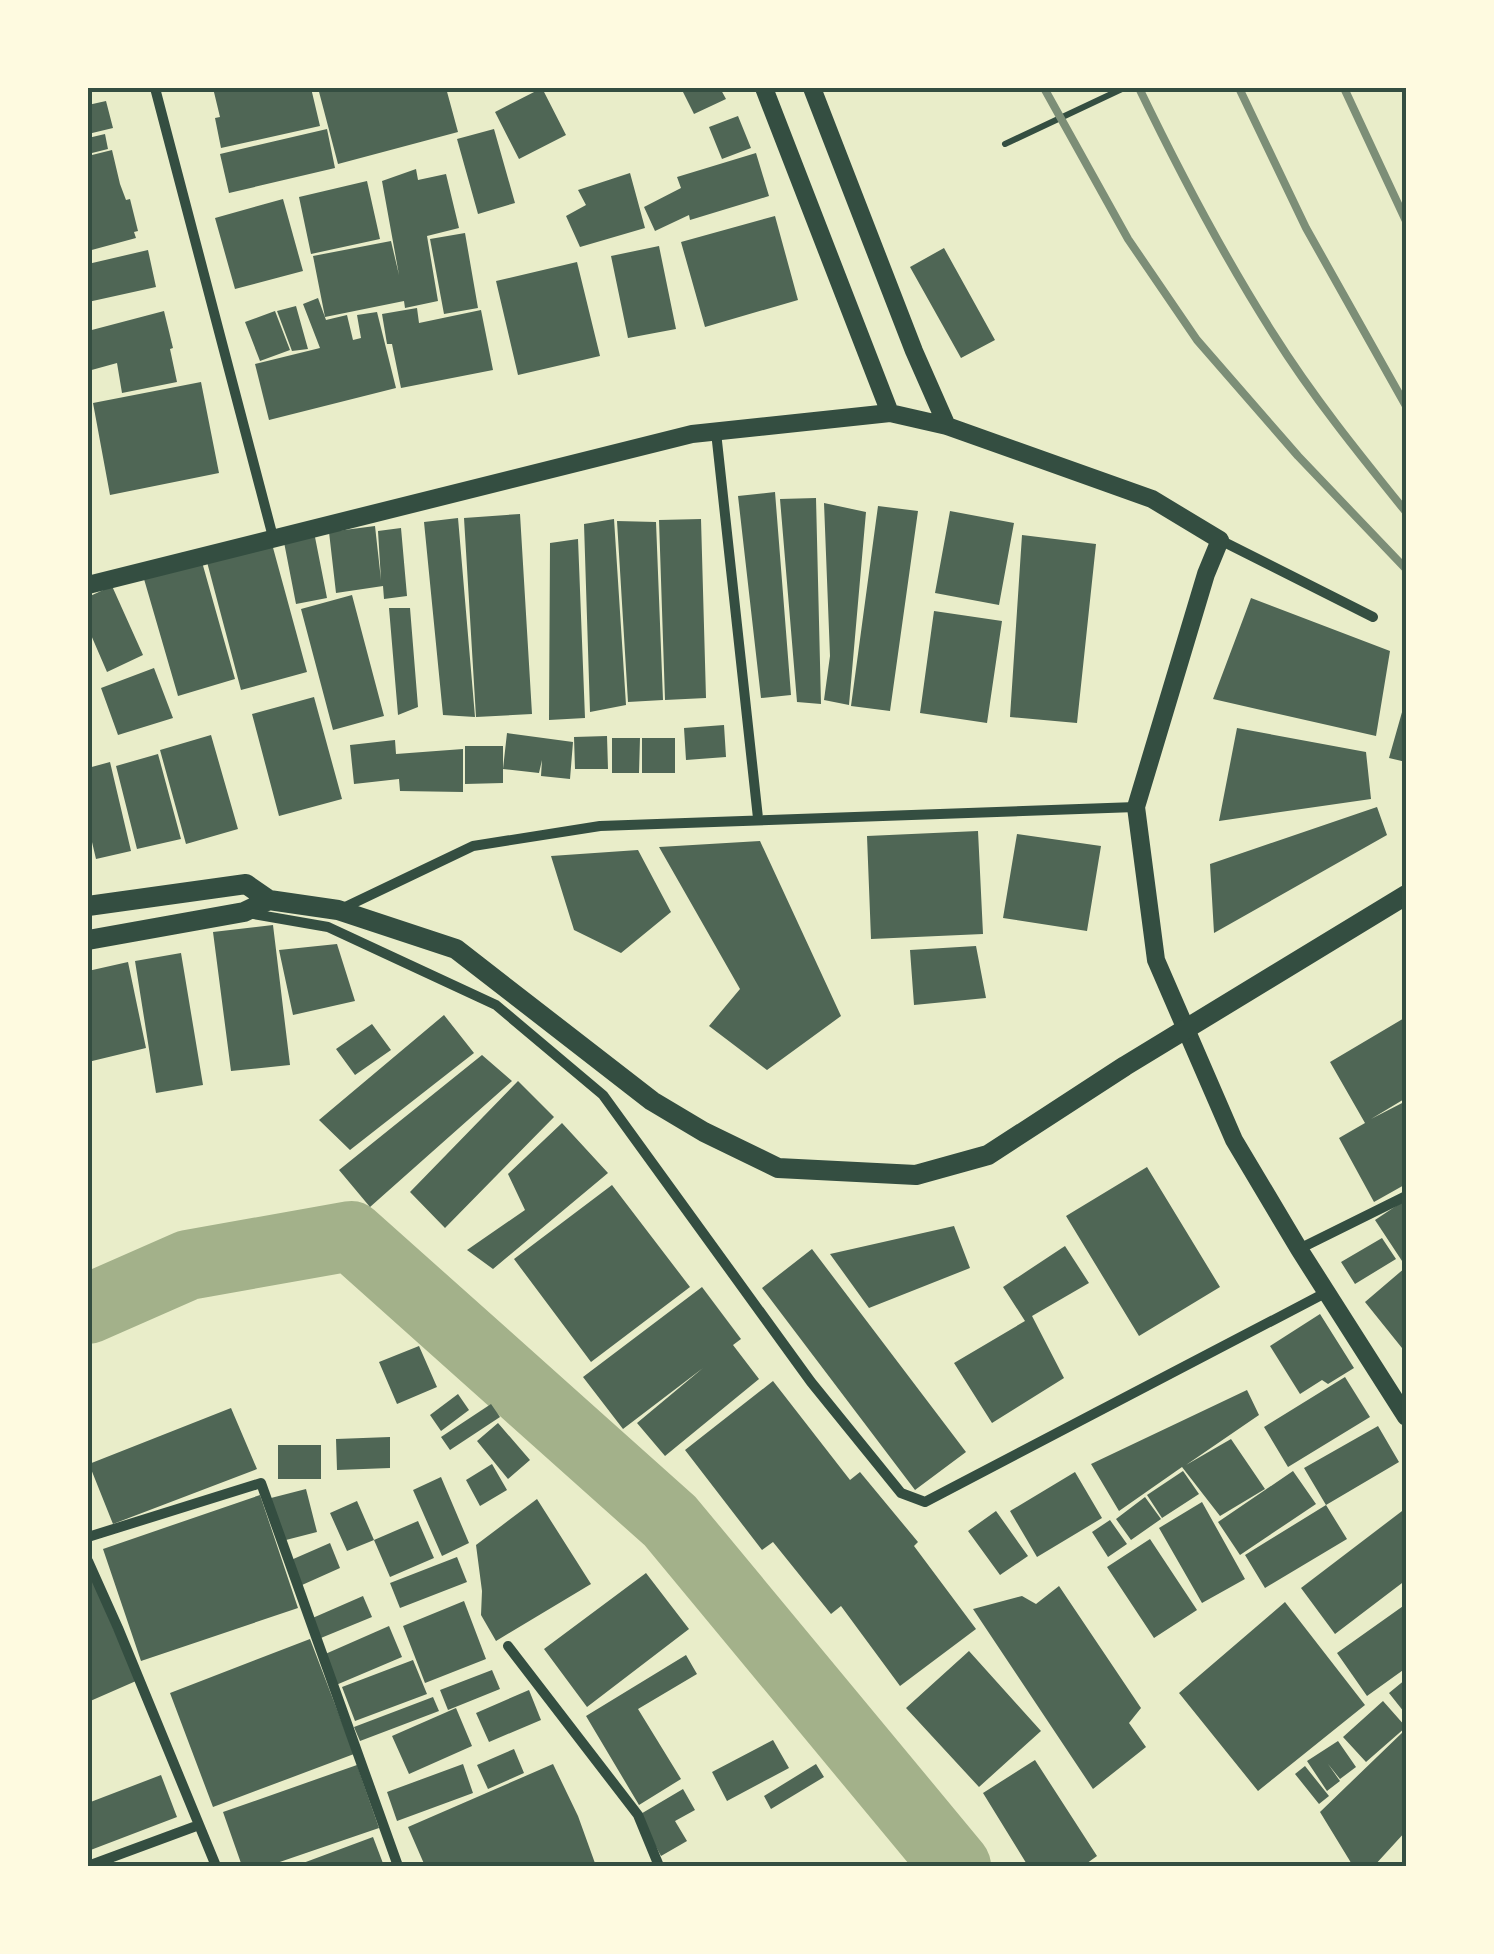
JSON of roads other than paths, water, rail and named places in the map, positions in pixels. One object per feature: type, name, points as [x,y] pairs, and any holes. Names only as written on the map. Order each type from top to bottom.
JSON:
[{"type":"main road","points":[[88,906],[246,884],[269,900],[338,910],[456,949],[652,1101],[778,1168],[916,1174],[988,1155],[1125,1066],[1406,895]]},
{"type":"main road","points":[[88,940],[244,912],[269,900]]},
{"type":"street","points":[[155,88],[274,536]]},
{"type":"street","points":[[764,88],[890,413]]},
{"type":"street","points":[[812,88],[914,351],[948,426]]},
{"type":"street","points":[[88,585],[692,434],[890,413],[948,426],[1152,500],[1220,540],[1373,617]]},
{"type":"street","points":[[716,432],[758,818]]},
{"type":"street","points":[[1220,540],[1206,574],[1136,807],[1156,960],[1234,1140],[1406,1417]]},
{"type":"street","points":[[338,910],[473,846],[600,826],[1136,807]]},
{"type":"street","points":[[244,912],[328,926],[496,1005],[602,1094],[811,1382],[901,1493],[914,1500],[925,1502],[1328,1291]]},
{"type":"street","points":[[1299,1250],[1406,1196]]},
{"type":"street","points":[[88,1537],[260,1483],[398,1866]]},
{"type":"street","points":[[88,1561],[216,1866]]},
{"type":"street","points":[[508,1646],[638,1815],[659,1866]]},
{"type":"street","points":[[88,1866],[199,1825]]},
{"type":"waterway","points":[[88,1309],[188,1265],[351,1236],[670,1521],[956,1866]]},
{"type":"railway","points":[[1044,88],[1128,239],[1197,340],[1298,456],[1406,569]]},
{"type":"railway","points":[[1139,88],[1203,213],[1274,335],[1406,512]]},
{"type":"railway","points":[[1239,88],[1306,228],[1406,406]]},
{"type":"railway","points":[[1344,88],[1406,221]]}]
